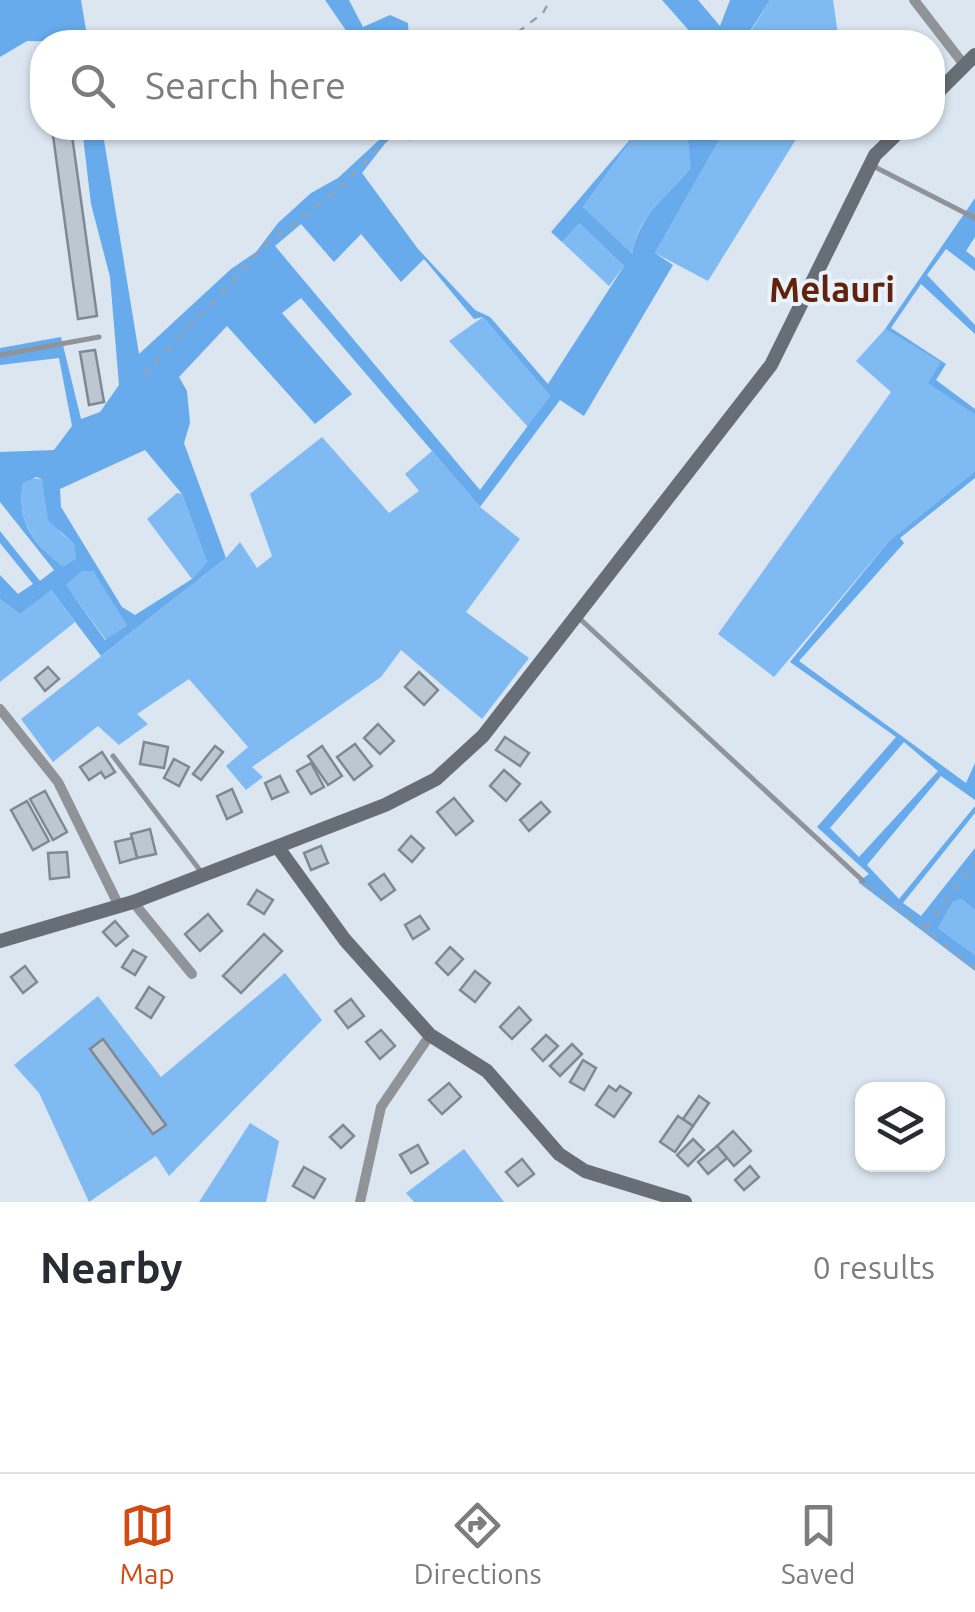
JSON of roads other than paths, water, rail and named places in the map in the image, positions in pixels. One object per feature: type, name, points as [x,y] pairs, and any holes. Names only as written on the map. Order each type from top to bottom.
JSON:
[{"type":"street","points":[[914,0],[942,30]]},
{"type":"street","points":[[945,33],[970,60],[945,85]]},
{"type":"street","points":[[0,941],[126,904],[279,849],[436,780],[484,736],[770,365],[871,164],[892,140]]},
{"type":"street","points":[[0,709],[58,782],[126,904],[192,974]]},
{"type":"street","points":[[279,849],[345,940],[430,1035],[487,1071],[559,1154],[585,1171],[684,1202]]},
{"type":"street","points":[[360,1202],[381,1106],[430,1035]]},
{"type":"lane","points":[[871,164],[975,218]]},
{"type":"lane","points":[[0,354],[100,337]]},
{"type":"lane","points":[[577,616],[862,881]]},
{"type":"lane","points":[[113,756],[204,876]]},
{"type":"district","name":"Melauri","points":[[832,290]]}]
